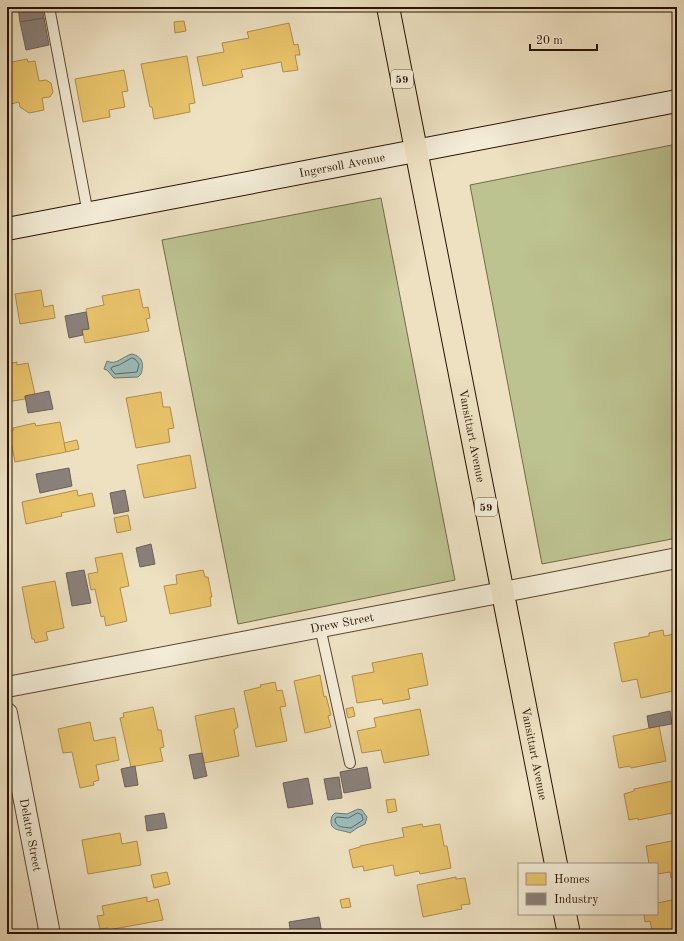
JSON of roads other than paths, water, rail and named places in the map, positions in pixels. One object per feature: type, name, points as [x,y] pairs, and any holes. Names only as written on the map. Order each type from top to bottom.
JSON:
[{"type":"main road","name":"Vansittart Avenue","points":[[388,7],[556,863]]},
{"type":"main road","points":[[565,915],[569,934]]},
{"type":"street","name":"Ingersoll Avenue","points":[[7,229],[677,101]]},
{"type":"street","name":"Drew Street","points":[[7,687],[677,558]]},
{"type":"street","name":"Delatre Street","points":[[7,713],[50,934]]},
{"type":"lane","points":[[49,7],[88,214]]},
{"type":"lane","points":[[320,627],[350,763]]},
{"type":"water","points":[[132,354],[136,355],[142,361],[141,374],[138,377],[114,378],[107,370],[104,369],[107,361],[116,362]]},
{"type":"water","points":[[358,809],[362,810],[367,817],[365,824],[350,833],[336,829],[331,825],[332,816],[335,813],[347,814]]}]
